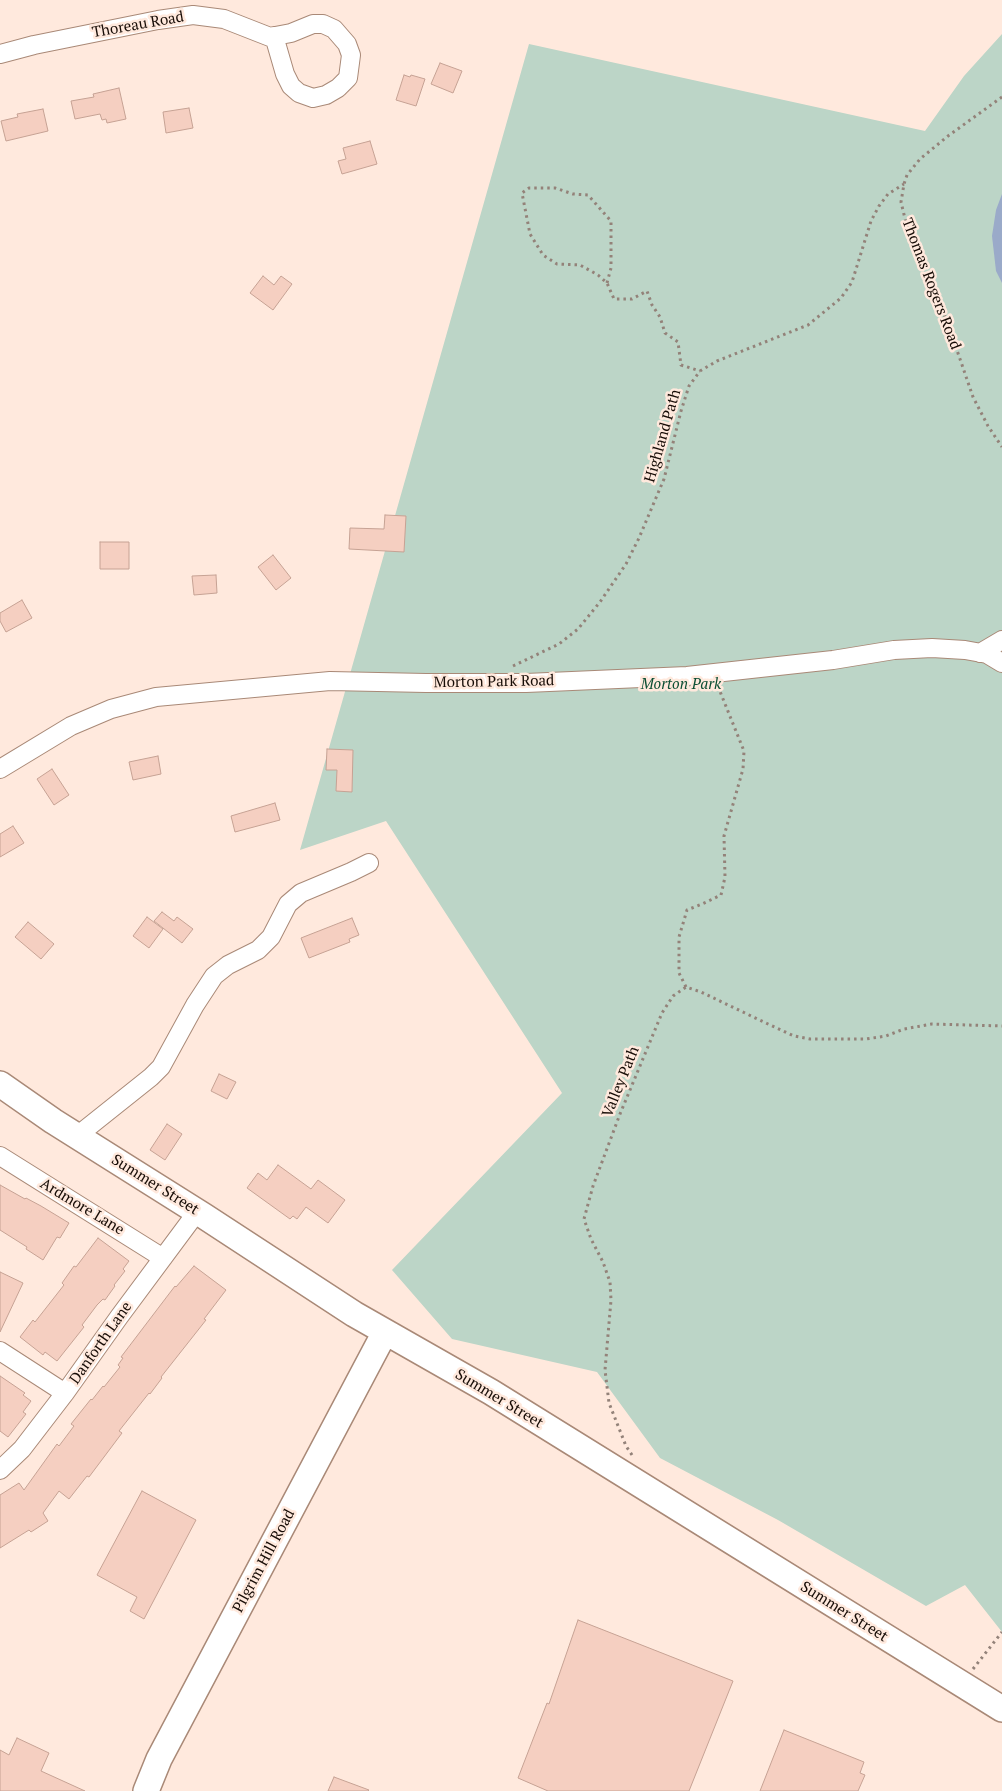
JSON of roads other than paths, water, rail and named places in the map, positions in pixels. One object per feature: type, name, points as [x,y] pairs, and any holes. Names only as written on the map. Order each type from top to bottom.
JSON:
[{"type":"main road","name":"Summer Street","points":[[0,1084],[385,1332],[491,1392],[1002,1709]]},
{"type":"main road","name":"Pilgrim Hill Road","points":[[146,1791],[159,1759],[385,1332]]},
{"type":"street","name":"Thoreau Road","points":[[0,54],[34,45],[158,20],[193,15],[224,19],[270,37],[274,36],[291,33],[314,24],[323,24],[334,29],[347,44],[351,55],[348,78],[338,88],[326,95],[313,98],[299,92],[291,86],[285,74],[274,36]]},
{"type":"street","points":[[980,653],[1002,640]]},
{"type":"street","name":"Morton Park Road","points":[[0,769],[71,726],[110,709],[151,697],[330,681],[526,683],[687,676],[932,648],[965,650],[987,654],[1002,664]]},
{"type":"street","points":[[78,1136],[152,1077],[161,1067],[195,1005],[214,976],[228,965],[258,950],[271,936],[288,904],[301,893],[369,863]]},
{"type":"street","name":"Ardmore Lane","points":[[0,1156],[164,1258]]},
{"type":"street","name":"Danforth Lane","points":[[0,1470],[22,1449],[66,1393],[119,1317],[197,1212]]},
{"type":"street","points":[[0,1351],[66,1393]]},
{"type":"water","points":[[1002,194],[1002,283],[996,271],[992,236],[996,210]]},
{"type":"park label","name":"Morton Park","points":[[681,685]]}]
